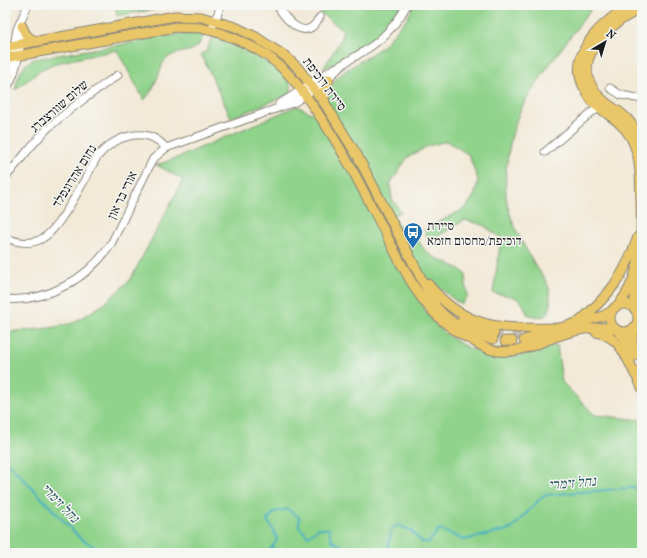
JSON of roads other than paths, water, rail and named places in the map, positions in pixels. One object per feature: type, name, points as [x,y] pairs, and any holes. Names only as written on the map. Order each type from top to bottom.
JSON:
[{"type":"main road","points":[[631,5],[599,28],[580,60],[580,79],[590,98],[597,106],[621,124],[630,137],[638,157],[641,174],[642,226],[640,256],[630,288],[615,308],[610,319],[616,330],[624,337],[639,376]]},
{"type":"main road","points":[[642,9],[634,12],[617,23],[603,35],[590,55],[587,74],[591,85],[597,94],[605,102],[622,114],[638,133],[642,141]]},
{"type":"main road","name":"סיירת דוכיפת","points":[[13,46],[175,16],[201,17],[213,20],[235,27],[271,46],[298,68],[325,104],[357,154],[422,282],[438,302],[451,314],[494,336]]},
{"type":"main road","points":[[22,26],[28,37],[40,42]]},
{"type":"main road","name":"סיירת דוכיפת","points":[[12,57],[176,27],[198,28],[231,37],[266,56],[280,66],[303,93],[334,136],[416,292],[433,312],[454,331],[481,346],[492,350],[515,351],[562,335],[581,326]]},
{"type":"main road","points":[[325,104],[323,94],[329,79]]},
{"type":"main road","points":[[581,326],[620,278],[633,251],[642,226]]},
{"type":"main road","points":[[642,269],[635,293],[635,309],[639,318],[632,338],[642,388]]},
{"type":"main road","points":[[417,270],[448,306],[462,315],[494,326],[508,328],[556,329],[581,326],[628,332],[636,327]]},
{"type":"main road","points":[[581,326],[603,316],[615,308],[627,304],[635,309]]},
{"type":"main road","points":[[581,326],[605,333],[611,337],[621,348],[639,376]]},
{"type":"main road","points":[[524,338],[556,329]]},
{"type":"street","points":[[213,20],[216,5]]},
{"type":"street","points":[[209,30],[221,5]]},
{"type":"street","points":[[277,5],[287,19],[301,29],[307,30],[311,28],[320,17]]},
{"type":"street","points":[[312,86],[382,38],[396,23],[407,5]]},
{"type":"street","points":[[13,46],[22,26],[26,8]]},
{"type":"street","points":[[5,92],[11,80],[13,46],[17,30],[26,8]]},
{"type":"street","points":[[6,76],[12,57]]},
{"type":"street","points":[[312,86],[329,79],[345,63]]},
{"type":"street","name":"שלום שוורצברג","points":[[5,178],[38,139],[57,120],[75,105],[118,75]]},
{"type":"street","name":"אורי בר און","points":[[5,299],[19,300],[53,291],[73,281],[94,266],[111,244],[153,159],[166,148],[270,110],[303,93],[312,86]]},
{"type":"street","points":[[610,88],[621,94],[642,99]]},
{"type":"street","points":[[590,98],[594,108],[592,112]]},
{"type":"street","points":[[545,152],[592,112],[599,109],[604,110]]},
{"type":"street","name":"נחום אהרונפלד","points":[[5,237],[18,242],[26,242],[42,239],[49,235],[62,218],[97,157],[104,149],[116,140],[131,135],[140,135],[157,140],[166,148]]},
{"type":"waterway","name":"נחל זימרי","points":[[5,460],[81,539],[106,553]]},
{"type":"waterway","name":"נחל זימרי","points":[[386,553],[388,551],[391,529],[398,525],[410,530],[422,542],[429,542],[439,529],[464,540],[511,529],[544,495],[642,487]]},
{"type":"waterway","name":"נחל זימרי","points":[[267,553],[277,540],[275,533],[267,520],[275,512],[287,509],[299,517],[299,527],[308,536],[319,528],[329,529],[332,541],[356,553]]},
{"type":"tunnel","points":[[494,333],[506,335]]},
{"type":"tunnel","points":[[512,336],[525,335]]},
{"type":"place","name":"סיירת דוכיפת/מחסום חזמא","points":[[413,249]]}]
